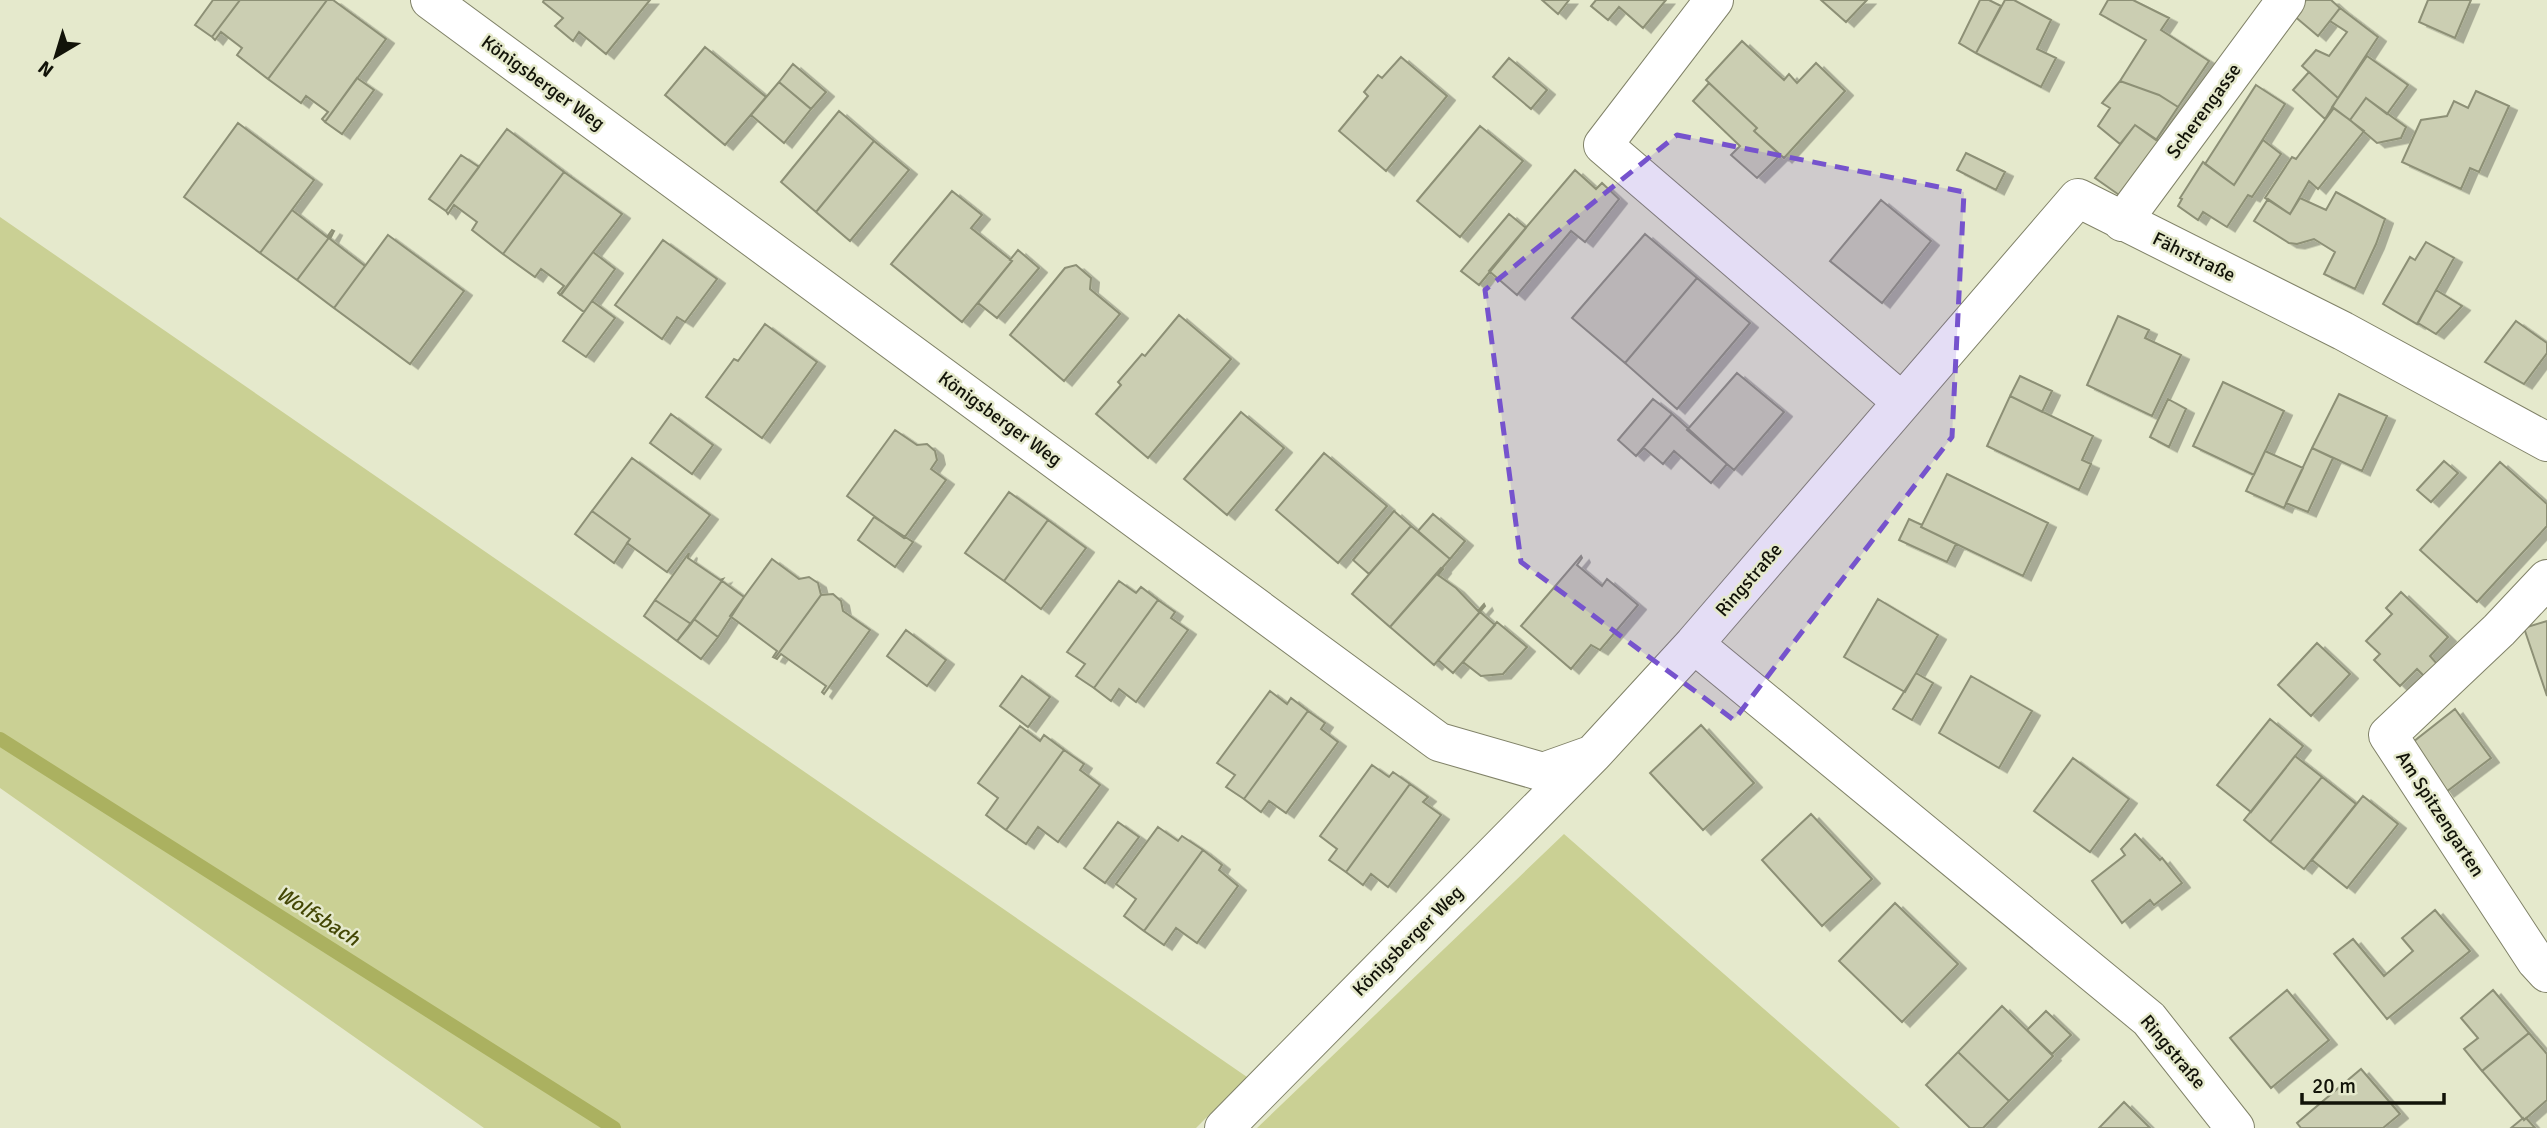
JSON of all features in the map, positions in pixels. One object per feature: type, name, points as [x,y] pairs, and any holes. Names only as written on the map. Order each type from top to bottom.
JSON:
[{"type":"street","name":"Königsberger Weg","points":[[430,0],[1439,742],[1543,772],[1593,754]]},
{"type":"street","points":[[1714,0],[1603,145],[1902,402]]},
{"type":"street","name":"Scherengasse","points":[[2122,222],[2286,0]]},
{"type":"street","name":"Fährstraße","points":[[1902,402],[2078,198],[2343,331],[2547,442]]},
{"type":"street","name":"Ringstraße","points":[[1902,402],[1694,644],[2149,1019],[2235,1128]]},
{"type":"street","name":"Am Spitzengarten","points":[[2547,579],[2388,735],[2536,961],[2547,973]]},
{"type":"street","name":"Königsberger Weg","points":[[1224,1128],[1593,754],[1694,644]]},
{"type":"highlighted area","points":[[1677,135],[1964,192],[1952,437],[1734,720],[1521,562],[1485,290]]},
{"type":"green space","points":[[0,217],[1247,1077],[1196,1128],[484,1128],[0,788]]},
{"type":"green space","points":[[1564,834],[1900,1128],[1257,1128]]},
{"type":"building","points":[[213,0],[240,0],[212,37],[195,25]]},
{"type":"building","points":[[240,0],[327,0],[268,79],[237,55],[242,48],[221,32],[215,40],[212,37]]},
{"type":"building","points":[[327,0],[333,0],[386,39],[325,122],[322,119],[328,112],[306,96],[301,103],[268,79]]},
{"type":"building","points":[[650,0],[606,54],[579,32],[573,41],[555,26],[563,18],[543,2]]},
{"type":"building","points":[[1542,0],[1569,0],[1558,14]]},
{"type":"building","points":[[1596,0],[1666,0],[1643,28],[1619,7],[1608,20],[1591,6]]},
{"type":"building","points":[[1821,0],[1867,0],[1846,22]]},
{"type":"building","points":[[1980,0],[1989,0],[2001,6],[1976,53],[1959,43]]},
{"type":"building","points":[[2005,0],[2014,0],[2051,20],[2037,49],[2056,58],[2041,87],[1976,53]]},
{"type":"building","points":[[2108,0],[2133,0],[2169,18],[2161,30],[2209,61],[2178,107],[2159,95],[2120,81],[2146,40],[2100,14]]},
{"type":"building","points":[[2306,0],[2331,0],[2340,8],[2318,36],[2293,15]]},
{"type":"building","points":[[2428,0],[2471,0],[2455,38],[2419,22]]},
{"type":"building","points":[[2340,8],[2378,37],[2338,98],[2302,66],[2316,50],[2329,56],[2347,32],[2330,21]]},
{"type":"building","points":[[1742,41],[1784,80],[1789,74],[1797,83],[1816,63],[1845,91],[1784,158],[1754,131],[1757,128],[1706,80]]},
{"type":"building","points":[[705,47],[766,97],[725,145],[665,95]]},
{"type":"building","points":[[2367,56],[2408,85],[2387,114],[2366,98],[2350,120],[2332,107]]},
{"type":"building","points":[[1401,57],[1447,96],[1386,171],[1339,131],[1368,96],[1364,92],[1378,75],[1382,78]]},
{"type":"building","points":[[1509,58],[1547,90],[1531,109],[1493,77]]},
{"type":"building","points":[[793,64],[826,92],[811,109],[779,82]]},
{"type":"building","points":[[2309,72],[2338,98],[2325,119],[2293,90]]},
{"type":"building","points":[[357,78],[374,90],[342,134],[325,122]]},
{"type":"building","points":[[2120,81],[2159,95],[2178,107],[2156,140],[2135,125],[2120,144],[2098,126],[2110,108],[2102,103]]},
{"type":"building","points":[[779,82],[811,109],[784,143],[751,115]]},
{"type":"building","points":[[1709,83],[1757,128],[1754,131],[1780,155],[1757,178],[1731,155],[1740,146],[1693,101]]},
{"type":"building","points":[[2256,85],[2285,104],[2234,185],[2205,164]]},
{"type":"building","points":[[2476,91],[2509,106],[2479,172],[2470,168],[2461,189],[2402,162],[2421,120],[2447,116],[2454,101],[2468,108]]},
{"type":"building","points":[[2366,98],[2406,127],[2401,138],[2377,143],[2350,120]]},
{"type":"building","points":[[2334,108],[2364,131],[2318,189],[2309,181],[2290,214],[2265,198],[2292,157],[2296,159]]},
{"type":"building","points":[[839,111],[874,141],[816,212],[781,182]]},
{"type":"building","points":[[238,123],[314,180],[260,253],[184,197]]},
{"type":"building","points":[[2135,125],[2163,144],[2122,197],[2095,178]]},
{"type":"building","points":[[1480,126],[1523,161],[1460,237],[1417,201]]},
{"type":"building","points":[[507,129],[564,172],[503,254],[472,230],[477,222],[454,205],[448,214],[446,211]]},
{"type":"building","points":[[2263,140],[2281,154],[2252,197],[2248,195],[2227,227],[2203,212],[2198,220],[2178,206],[2182,199],[2180,198],[2203,162],[2234,185]]},
{"type":"building","points":[[874,141],[909,170],[850,241],[816,212]]},
{"type":"building","points":[[1966,153],[2005,172],[1996,190],[1957,170]]},
{"type":"building","points":[[461,155],[479,167],[446,211],[429,199]]},
{"type":"building","points":[[1575,170],[1596,189],[1602,183],[1619,199],[1585,242],[1571,231],[1517,295],[1489,271]]},
{"type":"building","points":[[564,172],[622,214],[560,295],[558,293],[564,286],[541,269],[535,277],[503,254]]},
{"type":"building","points":[[952,191],[982,215],[971,228],[1012,261],[962,322],[891,264]]},
{"type":"building","points":[[2336,192],[2385,219],[2355,289],[2324,274],[2335,252],[2314,239],[2297,244],[2289,243],[2254,221],[2268,199],[2290,214],[2300,198],[2326,210]]},
{"type":"building","points":[[1881,200],[1931,241],[1882,303],[1830,261]]},
{"type":"building","points":[[292,210],[327,237],[334,231],[297,280],[260,253]]},
{"type":"building","points":[[1509,214],[1526,228],[1479,285],[1461,271]]},
{"type":"building","points":[[334,231],[330,239],[365,266],[334,308],[297,280]]},
{"type":"building","points":[[1645,234],[1697,278],[1625,363],[1572,318]]},
{"type":"building","points":[[388,235],[464,291],[410,364],[334,308]]},
{"type":"building","points":[[663,240],[717,279],[685,322],[677,317],[662,339],[615,305]]},
{"type":"building","points":[[2426,242],[2454,258],[2417,324],[2383,304],[2410,257],[2415,260]]},
{"type":"building","points":[[1018,250],[1039,268],[997,318],[978,303]]},
{"type":"building","points":[[593,252],[615,269],[584,312],[561,295]]},
{"type":"building","points":[[1076,265],[1091,278],[1090,289],[1120,314],[1064,381],[1010,335],[1065,268]]},
{"type":"building","points":[[1697,278],[1750,323],[1677,409],[1625,363]]},
{"type":"building","points":[[2436,290],[2462,306],[2436,334],[2418,323]]},
{"type":"building","points":[[592,301],[615,318],[586,357],[563,341]]},
{"type":"building","points":[[1179,315],[1231,359],[1148,458],[1096,414],[1121,385],[1118,382],[1142,354],[1145,356]]},
{"type":"building","points":[[2118,316],[2149,330],[2145,338],[2181,355],[2152,416],[2087,385]]},
{"type":"building","points":[[2516,321],[2547,343],[2547,353],[2524,384],[2485,362]]},
{"type":"building","points":[[765,324],[817,362],[762,438],[706,397],[734,359],[738,361]]},
{"type":"building","points":[[1737,373],[1784,412],[1734,470],[1687,430]]},
{"type":"building","points":[[2020,376],[2052,391],[2042,412],[2010,396]]},
{"type":"building","points":[[2223,382],[2284,411],[2254,475],[2193,446]]},
{"type":"building","points":[[2339,394],[2387,416],[2362,471],[2312,448]]},
{"type":"building","points":[[2010,396],[2093,436],[2082,460],[2091,464],[2079,490],[1987,446]]},
{"type":"building","points":[[1653,399],[1672,414],[1636,456],[1618,440]]},
{"type":"building","points":[[2168,399],[2186,409],[2169,447],[2150,437]]},
{"type":"building","points":[[1241,412],[1284,448],[1227,515],[1184,479]]},
{"type":"building","points":[[671,414],[713,445],[692,474],[650,443]]},
{"type":"building","points":[[1672,414],[1727,464],[1711,483],[1674,451],[1663,464],[1644,448],[1636,456]]},
{"type":"building","points":[[895,430],[917,445],[927,444],[935,451],[937,460],[931,469],[946,480],[904,538],[847,496]]},
{"type":"building","points":[[2312,448],[2333,458],[2308,512],[2286,503]]},
{"type":"building","points":[[2265,451],[2303,468],[2284,508],[2246,491]]},
{"type":"building","points":[[1324,453],[1387,506],[1338,563],[1276,510]]},
{"type":"building","points":[[632,458],[710,515],[667,572],[627,543],[630,539],[592,511]]},
{"type":"building","points":[[2444,461],[2458,473],[2431,502],[2417,490]]},
{"type":"building","points":[[2500,462],[2547,504],[2547,526],[2477,602],[2420,550]]},
{"type":"building","points":[[1947,474],[2048,523],[2023,576],[1921,527]]},
{"type":"building","points":[[1009,492],[1048,520],[1004,581],[965,553]]},
{"type":"building","points":[[592,511],[630,539],[614,563],[575,534]]},
{"type":"building","points":[[1394,511],[1411,526],[1369,574],[1353,560]]},
{"type":"building","points":[[1433,514],[1465,541],[1450,559],[1418,531]]},
{"type":"building","points":[[874,517],[913,542],[895,567],[858,540]]},
{"type":"building","points":[[1909,519],[1956,544],[1947,562],[1899,540]]},
{"type":"building","points":[[1048,520],[1086,548],[1041,609],[1004,581]]},
{"type":"building","points":[[1411,526],[1450,559],[1390,627],[1352,594]]},
{"type":"building","points":[[689,553],[688,558],[720,580],[723,579],[691,624],[655,600]]},
{"type":"building","points":[[1581,556],[1577,565],[1602,586],[1607,579],[1638,605],[1600,650],[1591,645],[1571,669],[1521,626]]},
{"type":"building","points":[[772,559],[799,579],[809,577],[818,583],[821,595],[775,658],[773,657],[777,651],[730,616]]},
{"type":"building","points":[[1441,568],[1443,569],[1438,575],[1456,588],[1478,611],[1484,604],[1485,606],[1434,665],[1390,627]]},
{"type":"building","points":[[722,581],[744,597],[718,637],[694,619]]},
{"type":"building","points":[[1119,581],[1136,593],[1141,587],[1158,600],[1094,688],[1076,676],[1085,664],[1067,652]]},
{"type":"building","points":[[2401,592],[2448,637],[2430,656],[2438,665],[2426,678],[2417,669],[2400,686],[2374,660],[2380,654],[2366,641],[2392,614],[2386,608]]},
{"type":"building","points":[[833,594],[841,601],[843,611],[870,630],[824,694],[822,692],[826,686],[781,654],[775,658],[821,595]]},
{"type":"building","points":[[1878,599],[1938,635],[1905,692],[1844,657]]},
{"type":"building","points":[[655,600],[691,624],[677,641],[644,616]]},
{"type":"building","points":[[1158,600],[1175,612],[1171,618],[1188,630],[1136,702],[1119,689],[1111,701],[1094,688]]},
{"type":"building","points":[[1480,612],[1495,625],[1453,673],[1438,660]]},
{"type":"building","points":[[694,619],[718,637],[701,659],[677,641]]},
{"type":"building","points":[[2547,621],[2547,696],[2524,628]]},
{"type":"building","points":[[1497,622],[1527,647],[1503,674],[1481,676],[1463,662]]},
{"type":"building","points":[[906,630],[946,660],[927,686],[887,656]]},
{"type":"building","points":[[2317,643],[2350,674],[2311,716],[2278,685]]},
{"type":"building","points":[[1916,673],[1933,683],[1912,720],[1893,709]]},
{"type":"building","points":[[1022,676],[1050,697],[1028,727],[1000,706]]},
{"type":"building","points":[[1971,676],[2032,711],[1999,768],[1939,733]]},
{"type":"building","points":[[1270,691],[1287,704],[1291,698],[1308,711],[1244,799],[1226,787],[1235,775],[1217,763]]},
{"type":"building","points":[[2455,709],[2491,758],[2446,792],[2413,742]]},
{"type":"building","points":[[1308,711],[1325,723],[1321,729],[1338,742],[1286,813],[1269,801],[1261,812],[1244,799]]},
{"type":"building","points":[[2270,719],[2303,746],[2251,812],[2217,785]]},
{"type":"building","points":[[1701,725],[1754,783],[1703,830],[1650,773]]},
{"type":"building","points":[[1020,726],[1040,741],[1044,735],[1064,750],[1006,830],[986,815],[998,798],[978,783]]},
{"type":"building","points":[[1064,750],[1084,764],[1080,770],[1100,785],[1058,842],[1038,827],[1026,844],[1006,830]]},
{"type":"building","points":[[2295,756],[2322,777],[2270,842],[2244,820]]},
{"type":"building","points":[[2073,758],[2129,799],[2090,852],[2034,811]]},
{"type":"building","points":[[1372,765],[1389,777],[1393,772],[1410,784],[1346,872],[1329,860],[1337,849],[1320,836]]},
{"type":"building","points":[[2322,777],[2356,804],[2304,869],[2270,842]]},
{"type":"building","points":[[1410,784],[1428,797],[1423,802],[1441,815],[1388,887],[1371,874],[1363,885],[1346,872]]},
{"type":"building","points":[[2363,796],[2398,824],[2347,888],[2312,860]]},
{"type":"building","points":[[1811,814],[1872,879],[1822,926],[1762,860]]},
{"type":"building","points":[[1118,822],[1139,837],[1105,883],[1084,868]]},
{"type":"building","points":[[1158,827],[1178,841],[1182,836],[1203,850],[1144,931],[1124,916],[1136,899],[1116,884]]},
{"type":"building","points":[[2135,834],[2160,860],[2162,858],[2182,883],[2154,905],[2150,900],[2122,923],[2092,881],[2125,855],[2121,849]]},
{"type":"building","points":[[1203,850],[1222,865],[1219,870],[1238,886],[1197,943],[1176,928],[1164,945],[1144,931]]},
{"type":"building","points":[[1895,903],[1958,964],[1902,1022],[1839,961]]},
{"type":"building","points":[[2435,910],[2470,951],[2387,1019],[2334,954],[2353,939],[2384,976],[2413,951],[2402,938]]},
{"type":"building","points":[[2287,990],[2329,1040],[2271,1088],[2230,1038]]},
{"type":"building","points":[[2493,990],[2529,1033],[2482,1071],[2464,1049],[2478,1038],[2461,1018]]},
{"type":"building","points":[[2002,1006],[2053,1056],[2009,1101],[1958,1052]]},
{"type":"building","points":[[2046,1011],[2071,1035],[2052,1054],[2027,1030]]},
{"type":"building","points":[[2529,1033],[2547,1054],[2547,1100],[2524,1120],[2482,1071]]},
{"type":"building","points":[[1958,1052],[2009,1101],[1983,1128],[1970,1128],[1926,1085]]},
{"type":"building","points":[[2361,1069],[2400,1114],[2383,1128],[2301,1128],[2297,1123]]},
{"type":"building","points":[[2124,1102],[2150,1128],[2099,1128]]},
{"type":"building","points":[[2523,1118],[2535,1128],[2511,1128]]},
{"type":"waterway","name":"Wolfsbach","points":[[0,739],[614,1128]]}]
